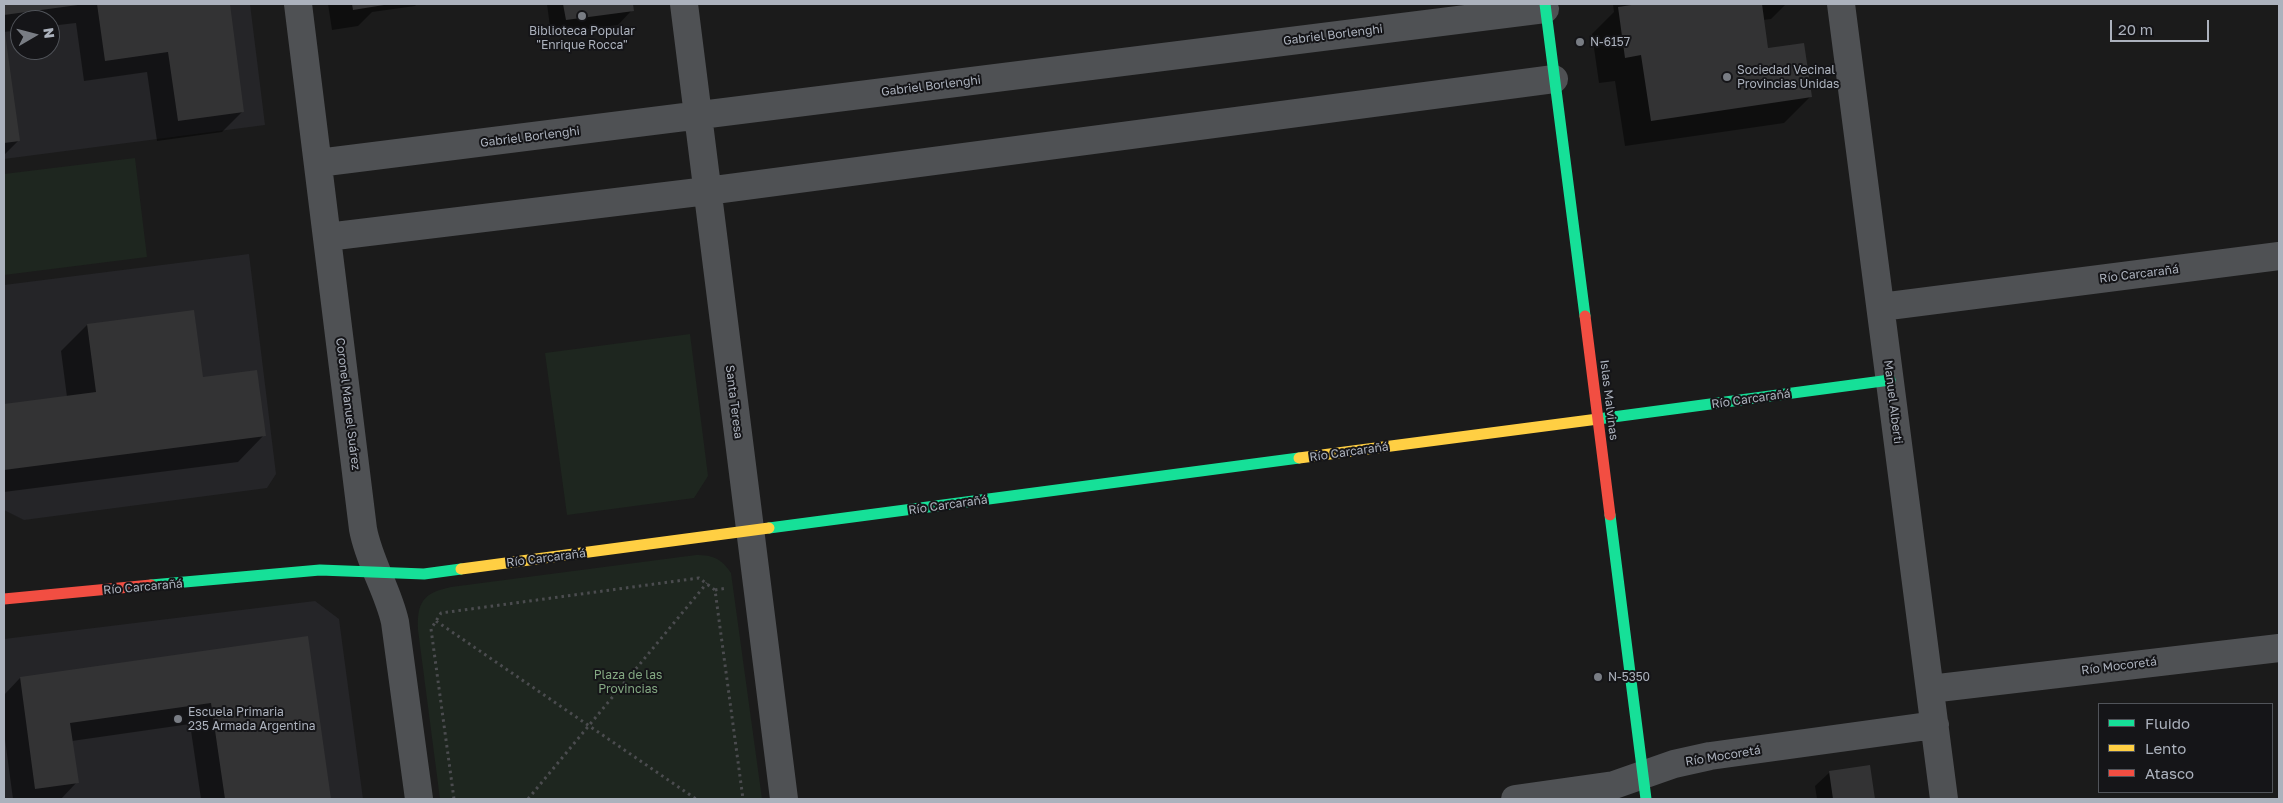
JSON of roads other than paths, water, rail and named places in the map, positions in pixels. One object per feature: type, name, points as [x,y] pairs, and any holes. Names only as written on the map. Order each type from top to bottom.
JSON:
[{"type":"street","name":"Coronel Manuel Suárez","points":[[298,4],[363,529],[395,622],[419,799]]},
{"type":"street","name":"Santa Teresa","points":[[684,4],[784,799]]},
{"type":"street","name":"Manuel Alberti","points":[[1841,4],[1944,799]]},
{"type":"street","name":"Gabriel Borlenghi","points":[[318,163],[698,116],[1545,6]]},
{"type":"street","name":"Islas Malvinas","points":[[1545,6],[1644,788]]},
{"type":"street","points":[[327,237],[707,191],[1554,79]]},
{"type":"street","name":"Río Carcarañá","points":[[1881,307],[2279,256]]},
{"type":"street","name":"Río Carcarañá","points":[[4,599],[320,570],[424,574],[1890,380]]},
{"type":"street","name":"Río Mocoretá","points":[[1930,689],[2279,648]]},
{"type":"street","name":"Río Mocoretá","points":[[1515,799],[1602,788],[1644,788],[1674,764],[1710,756],[1935,725]]},
{"type":"place","name":"Biblioteca Popular \"Enrique Rocca\"","points":[[582,16]]},
{"type":"place","name":"N-6157","points":[[1580,42]]},
{"type":"place","name":"Sociedad Vecinal Provincias Unidas","points":[[1727,77]]},
{"type":"place","name":"N-5350","points":[[1598,677]]},
{"type":"place","name":"Escuela Primaria 235 Armada Argentina","points":[[178,719]]},
{"type":"park label","name":"Plaza de las Provincias","points":[[628,682]]}]
